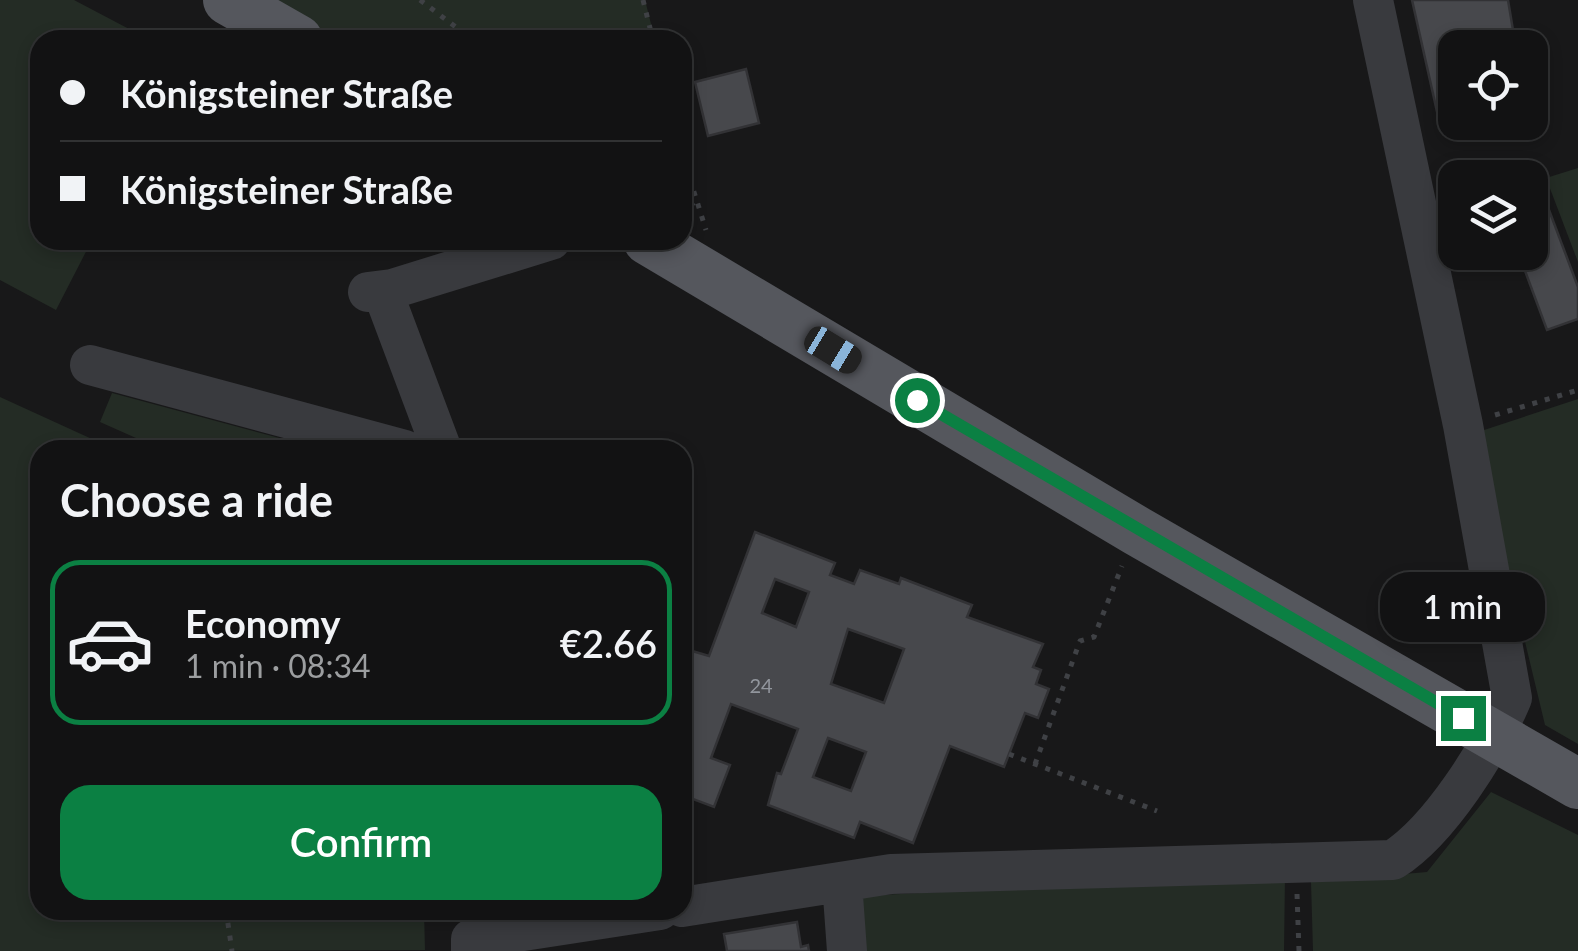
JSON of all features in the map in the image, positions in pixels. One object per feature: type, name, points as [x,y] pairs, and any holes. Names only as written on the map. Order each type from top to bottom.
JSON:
[{"type":"main road","points":[[228,0],[280,30]]},
{"type":"main road","points":[[672,250],[713,267],[1137,531],[1578,784]]},
{"type":"lane","points":[[692,904],[891,874],[1392,860],[1415,846],[1495,737],[1512,698],[1463,425],[1373,0]]},
{"type":"lane","points":[[438,440],[380,291],[517,250]]},
{"type":"lane","points":[[90,365],[368,440]]},
{"type":"lane","points":[[842,882],[847,951]]},
{"type":"lane","points":[[471,932],[574,920]]},
{"type":"path","points":[[420,0],[460,30]]},
{"type":"path","points":[[643,0],[650,30]]},
{"type":"path","points":[[692,193],[713,267]]},
{"type":"path","points":[[692,205],[696,208]]},
{"type":"path","points":[[1463,425],[1578,390]]},
{"type":"path","points":[[1034,764],[1080,641],[1094,637],[1137,531]]},
{"type":"path","points":[[1009,754],[1156,811]]},
{"type":"path","points":[[1296,865],[1298,951]]},
{"type":"path","points":[[227,920],[232,951]]},
{"type":"shaded area","points":[[0,0],[74,0],[131,30],[30,30],[30,250],[87,250],[56,310],[0,280]]},
{"type":"shaded area","points":[[258,0],[645,0],[652,30],[311,30]]},
{"type":"shaded area","points":[[1578,168],[1578,262],[1548,183],[1548,177]]},
{"type":"shaded area","points":[[112,393],[287,440],[140,440],[100,422]]},
{"type":"shaded area","points":[[0,397],[94,440],[30,440],[30,920],[424,920],[425,950],[0,951]]},
{"type":"shaded area","points":[[1578,399],[1578,744],[1545,725],[1475,433]]},
{"type":"shaded area","points":[[1491,792],[1578,835],[1578,951],[1313,951],[1311,882],[1427,872]]},
{"type":"shaded area","points":[[1285,875],[1284,951],[864,951],[859,896]]},
{"type":"building","points":[[1412,0],[1508,0],[1513,30],[1438,30],[1438,116]]},
{"type":"building","points":[[746,69],[759,123],[708,136],[695,82]]},
{"type":"building","points":[[1548,207],[1578,287],[1578,319],[1547,330],[1525,270],[1548,270]]},
{"type":"building","points":[[755,532],[835,563],[830,575],[854,584],[860,570],[899,584],[901,578],[972,605],[967,617],[1043,644],[1033,667],[1041,670],[1036,684],[1049,689],[1038,718],[1025,713],[1004,767],[950,746],[913,843],[860,822],[854,838],[768,805],[777,773],[781,774],[798,729],[731,704],[711,758],[730,765],[714,807],[692,799],[692,651],[709,656]],"holes":[[[775,579],[809,592],[796,627],[762,613]],[[848,629],[904,649],[884,703],[831,684]],[[828,738],[866,752],[851,791],[813,777]]]},
{"type":"building","points":[[797,922],[801,947],[808,945],[809,951],[727,951],[724,934]]},
{"type":"route","points":[[917,400],[1463,718]]}]
